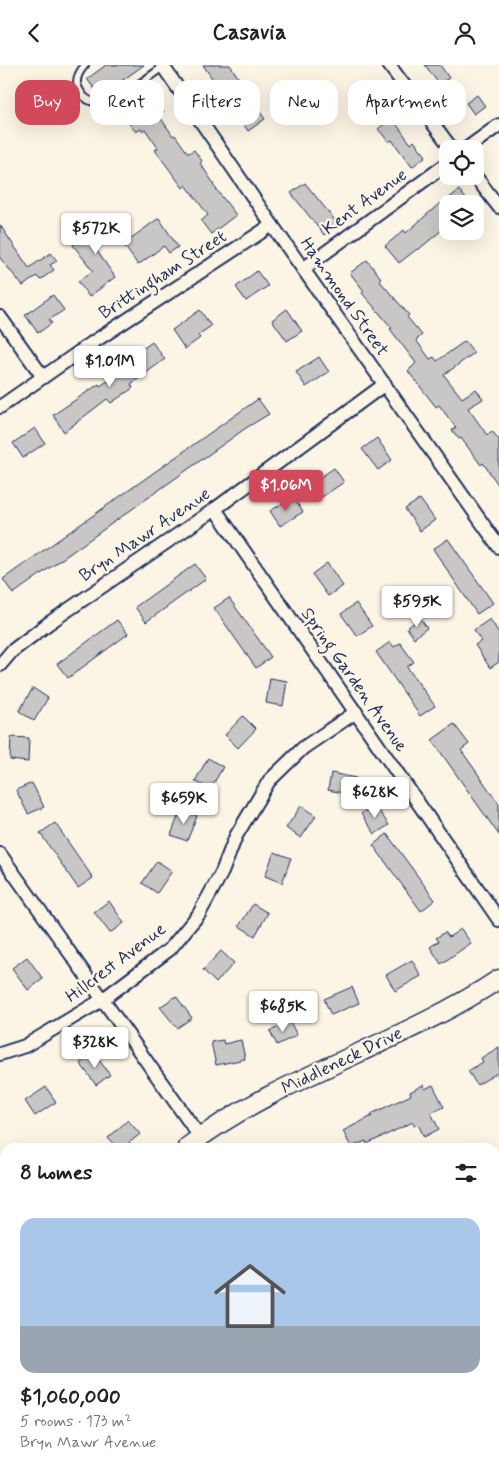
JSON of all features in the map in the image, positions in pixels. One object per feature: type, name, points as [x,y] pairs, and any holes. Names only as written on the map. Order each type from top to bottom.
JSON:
[{"type":"street","points":[[389,65],[445,140]]},
{"type":"street","name":"Hammond Street","points":[[163,66],[272,225],[499,547]]},
{"type":"street","points":[[478,140],[499,125]]},
{"type":"street","name":"Kent Avenue","points":[[303,269],[439,170]]},
{"type":"street","points":[[482,185],[499,207]]},
{"type":"street","name":"Brittingham Street","points":[[0,407],[92,343],[272,225]]},
{"type":"street","points":[[0,317],[43,377]]},
{"type":"street","name":"Bryn Mawr Avenue","points":[[0,665],[12,651],[49,623],[215,509],[385,384]]},
{"type":"street","name":"Spring Garden Avenue","points":[[215,509],[499,920]]},
{"type":"street","name":"Hillcrest Avenue","points":[[0,1054],[25,1046],[102,1000],[170,949],[199,914],[222,871],[236,835],[269,781],[303,748],[356,712]]},
{"type":"street","points":[[0,854],[102,1000],[193,1142]]},
{"type":"street","name":"Middleneck Drive","points":[[193,1142],[276,1093],[449,1010],[499,979]]},
{"type":"lane","points":[[85,65],[78,73],[77,87],[86,99],[93,103],[105,102],[116,98],[163,66]]},
{"type":"building","points":[[106,65],[144,65],[123,80],[90,80],[90,83],[87,79]]},
{"type":"building","points":[[203,65],[230,65],[240,80],[213,80]]},
{"type":"building","points":[[425,65],[440,65],[449,78],[436,80]]},
{"type":"building","points":[[477,95],[485,106],[474,114],[466,103]]},
{"type":"building","points":[[260,112],[265,119],[260,123]]},
{"type":"building","points":[[164,123],[187,152],[189,153],[194,150],[202,161],[200,163],[213,185],[236,215],[211,234],[201,221],[208,215],[186,185],[183,188],[155,150],[158,148],[145,129],[136,132],[130,125],[164,125]]},
{"type":"building","points":[[244,125],[256,125],[248,131]]},
{"type":"building","points":[[383,125],[397,125],[411,144],[414,141],[426,156],[412,167],[392,140],[389,142],[378,129]]},
{"type":"building","points":[[305,183],[338,224],[324,235],[291,193]]},
{"type":"building","points":[[459,190],[463,195],[453,195]]},
{"type":"building","points":[[439,204],[439,232],[399,263],[385,246],[404,230],[406,233]]},
{"type":"building","points":[[112,216],[121,230],[95,248],[115,277],[89,297],[78,281],[93,271],[73,245],[84,237],[80,232],[93,223],[96,227]]},
{"type":"building","points":[[159,218],[178,247],[169,253],[164,246],[138,265],[123,244]]},
{"type":"building","points":[[0,225],[29,268],[51,253],[57,261],[50,265],[54,270],[40,280],[37,276],[23,286],[0,258]]},
{"type":"building","points":[[367,260],[381,278],[379,280],[409,315],[407,317],[422,335],[416,340],[430,359],[434,357],[437,361],[465,341],[474,353],[444,375],[462,398],[476,389],[483,399],[468,408],[487,435],[492,431],[499,440],[499,486],[483,463],[481,465],[461,438],[459,439],[452,430],[456,428],[439,405],[436,407],[408,371],[416,363],[390,329],[392,328],[362,293],[364,291],[350,273]]},
{"type":"building","points":[[257,271],[268,286],[246,301],[236,287]]},
{"type":"building","points":[[53,295],[64,310],[49,320],[52,323],[38,333],[25,315]]},
{"type":"building","points":[[287,309],[302,331],[287,341],[272,320]]},
{"type":"building","points":[[200,310],[211,326],[198,335],[200,338],[185,349],[172,330]]},
{"type":"building","points":[[152,342],[165,359],[131,384],[133,388],[111,403],[107,399],[64,432],[53,415],[99,384],[100,386],[109,382],[135,364],[130,358]]},
{"type":"building","points":[[319,357],[329,372],[306,387],[296,372]]},
{"type":"building","points":[[258,399],[269,414],[246,428],[13,594],[3,579]]},
{"type":"building","points":[[35,428],[45,443],[23,458],[13,443]]},
{"type":"building","points":[[377,438],[392,460],[378,470],[362,449]]},
{"type":"building","points":[[334,468],[344,482],[322,497],[312,483]]},
{"type":"building","points":[[293,497],[303,512],[280,526],[270,511]]},
{"type":"building","points":[[420,499],[435,520],[420,531],[405,509]]},
{"type":"building","points":[[448,539],[493,603],[477,614],[433,549]]},
{"type":"building","points":[[327,563],[343,586],[328,596],[312,574]]},
{"type":"building","points":[[195,564],[206,579],[146,622],[135,607]]},
{"type":"building","points":[[229,598],[271,657],[256,668],[214,608]]},
{"type":"building","points":[[356,603],[372,626],[357,636],[341,614]]},
{"type":"building","points":[[420,618],[427,628],[414,638],[407,628]]},
{"type":"building","points":[[490,619],[499,633],[499,662],[490,668],[475,645],[481,641],[474,630]]},
{"type":"building","points":[[117,620],[128,634],[68,678],[57,664]]},
{"type":"building","points":[[390,642],[394,647],[400,643],[414,662],[407,667],[435,706],[420,716],[376,652]]},
{"type":"building","points":[[270,678],[287,681],[283,706],[266,703]]},
{"type":"building","points":[[33,688],[48,698],[34,721],[19,711]]},
{"type":"building","points":[[243,716],[256,729],[238,748],[225,735]]},
{"type":"building","points":[[454,724],[469,744],[461,750],[499,804],[499,835],[432,740]]},
{"type":"building","points":[[11,737],[29,738],[28,762],[10,760]]},
{"type":"building","points":[[208,758],[223,767],[210,790],[195,781]]},
{"type":"building","points":[[331,773],[356,778],[353,795],[328,790]]},
{"type":"building","points":[[32,783],[44,807],[28,814],[16,790]]},
{"type":"building","points":[[374,804],[389,825],[375,834],[361,814]]},
{"type":"building","points":[[301,806],[316,816],[301,838],[286,828]]},
{"type":"building","points":[[181,809],[197,816],[187,841],[171,835]]},
{"type":"building","points":[[55,823],[93,878],[78,888],[40,833]]},
{"type":"building","points":[[387,834],[435,900],[421,911],[373,845]]},
{"type":"building","points":[[274,852],[291,858],[282,883],[265,876]]},
{"type":"building","points":[[157,861],[172,871],[157,893],[142,883]]},
{"type":"building","points":[[109,901],[124,923],[110,933],[94,912]]},
{"type":"building","points":[[253,904],[268,913],[255,936],[239,926]]},
{"type":"building","points":[[461,929],[471,943],[441,964],[430,947],[439,941],[436,938],[445,932],[449,937]]},
{"type":"building","points":[[221,951],[234,963],[216,983],[203,970]]},
{"type":"building","points":[[27,957],[43,979],[28,990],[12,968]]},
{"type":"building","points":[[412,960],[421,976],[395,991],[386,975]]},
{"type":"building","points":[[352,987],[359,1003],[331,1015],[324,999]]},
{"type":"building","points":[[176,996],[192,1018],[177,1028],[160,1007]]},
{"type":"building","points":[[290,1022],[297,1035],[277,1045],[270,1031]]},
{"type":"building","points":[[223,1040],[224,1044],[241,1040],[245,1059],[216,1065],[211,1042]]},
{"type":"building","points":[[499,1047],[499,1072],[477,1085],[468,1071],[483,1062],[481,1058]]},
{"type":"building","points":[[94,1053],[110,1075],[96,1085],[80,1063]]},
{"type":"building","points":[[423,1085],[425,1089],[433,1085],[444,1107],[431,1113],[439,1129],[424,1137],[418,1124],[414,1126],[413,1122],[369,1143],[366,1141],[349,1143],[343,1131],[372,1116],[371,1114],[411,1095],[410,1092]]},
{"type":"building","points":[[46,1087],[56,1102],[35,1116],[25,1101]]},
{"type":"building","points":[[128,1120],[140,1134],[129,1143],[112,1143],[108,1138]]}]
